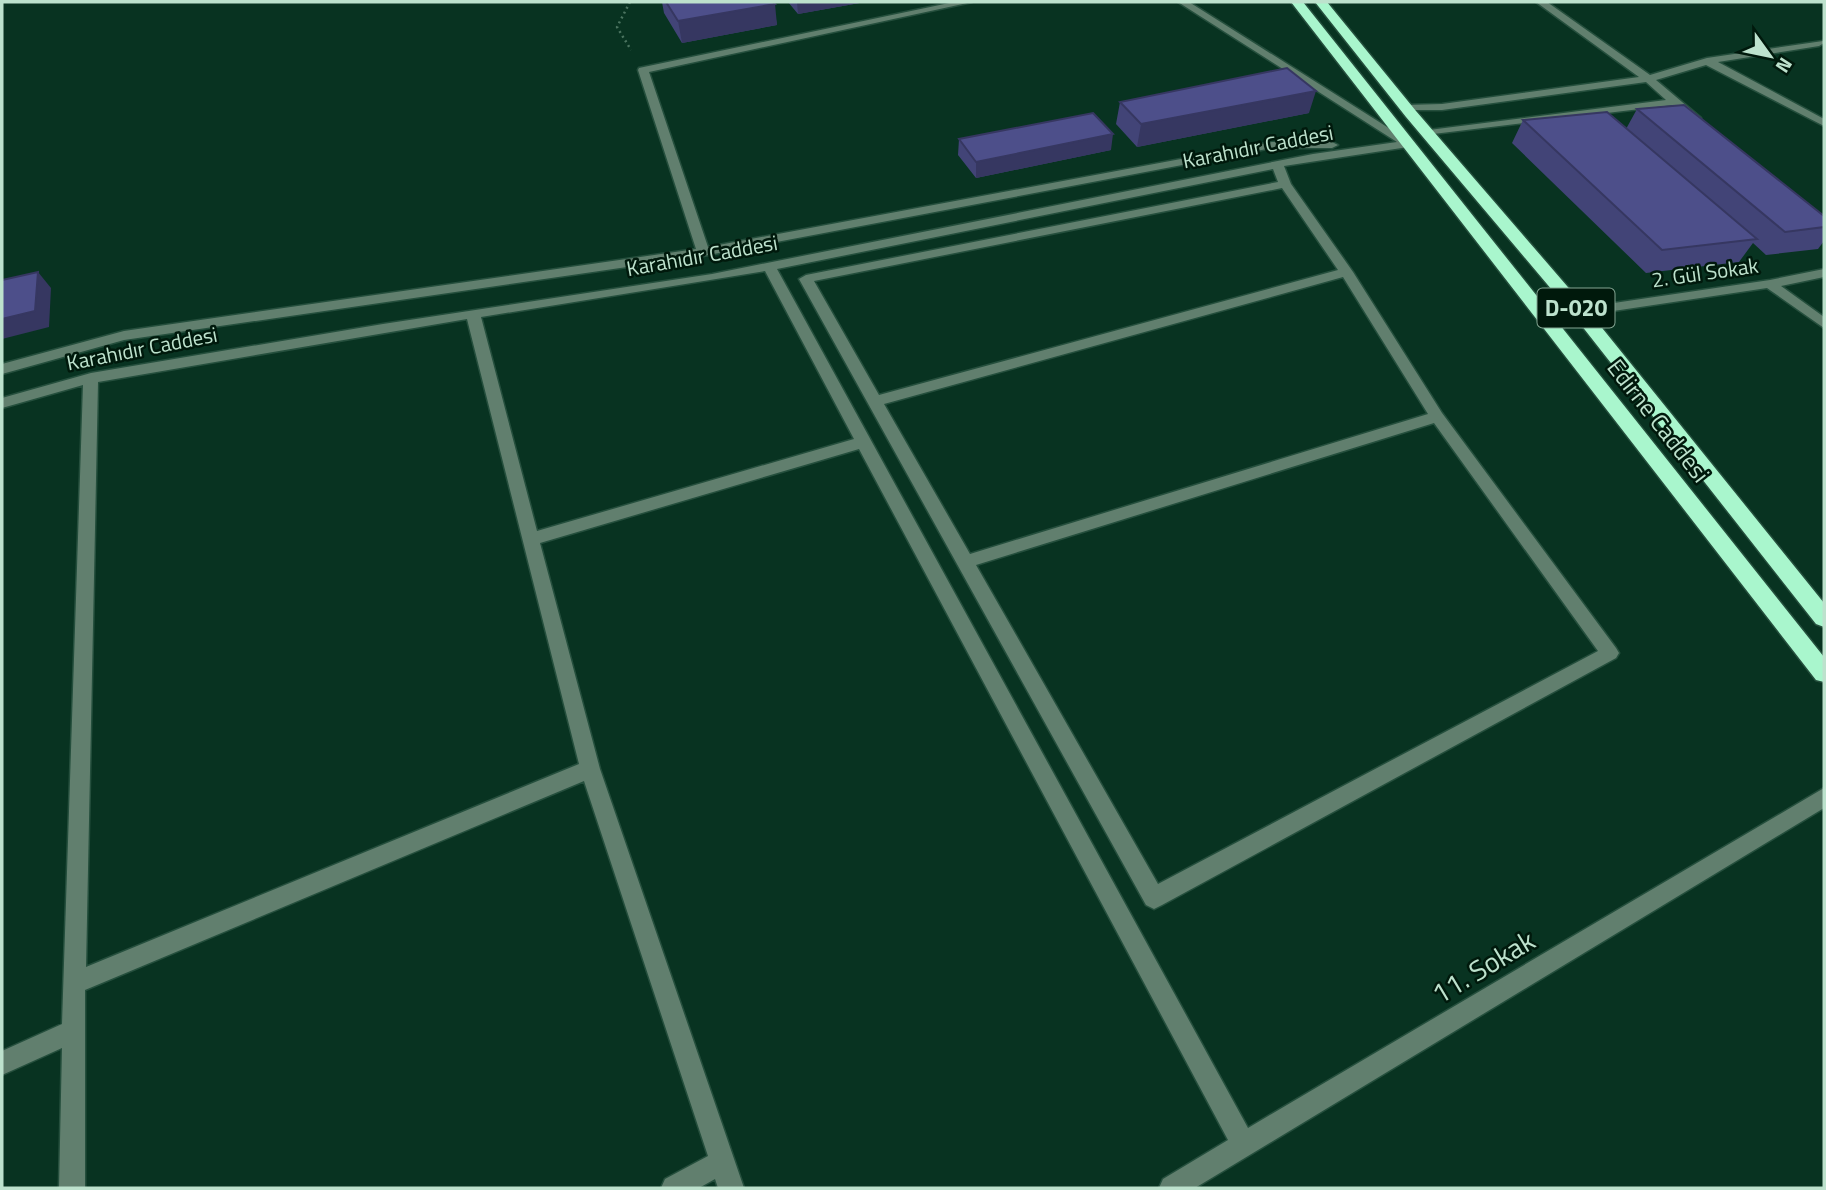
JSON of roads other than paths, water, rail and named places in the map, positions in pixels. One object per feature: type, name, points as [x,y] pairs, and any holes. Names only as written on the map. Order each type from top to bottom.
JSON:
[{"type":"highway","name":"Edirne Caddesi","points":[[1297,2],[1400,144],[1824,673]]},
{"type":"highway","name":"Edirne Caddesi","points":[[1321,2],[1406,108],[1580,312],[1824,618]]},
{"type":"street","points":[[703,252],[643,70],[967,2]]},
{"type":"street","points":[[1183,2],[1400,144]]},
{"type":"street","points":[[1541,2],[1648,79],[1706,127]]},
{"type":"street","points":[[1406,108],[1442,107],[1648,79],[1707,61],[1819,43]]},
{"type":"street","points":[[1707,61],[1824,123]]},
{"type":"street","points":[[1429,133],[1673,102]]},
{"type":"street","points":[[2,369],[124,336],[703,252],[1272,145],[1400,144]]},
{"type":"street","name":"Karahıdır Caddesi","points":[[2,403],[91,378],[769,267],[1278,165],[1400,144]]},
{"type":"street","points":[[1278,165],[1284,184],[1346,272],[1437,417],[1610,653],[1154,898],[877,401],[806,279],[1284,184]]},
{"type":"street","points":[[769,267],[1244,1145]]},
{"type":"street","points":[[877,401],[1346,272]]},
{"type":"street","points":[[1770,284],[1824,273]]},
{"type":"street","name":"2. Gül Sokak","points":[[1580,312],[1770,284],[1824,324]]},
{"type":"street","points":[[473,314],[590,769],[731,1188]]},
{"type":"street","points":[[72,1188],[74,983],[91,378]]},
{"type":"street","points":[[966,562],[1437,417]]},
{"type":"street","points":[[531,539],[863,442]]},
{"type":"street","points":[[74,983],[590,769]]},
{"type":"street","name":"11. Sokak","points":[[1172,1188],[1824,797]]},
{"type":"street","points":[[2,1063],[74,1031]]},
{"type":"street","points":[[674,1188],[723,1161]]}]
